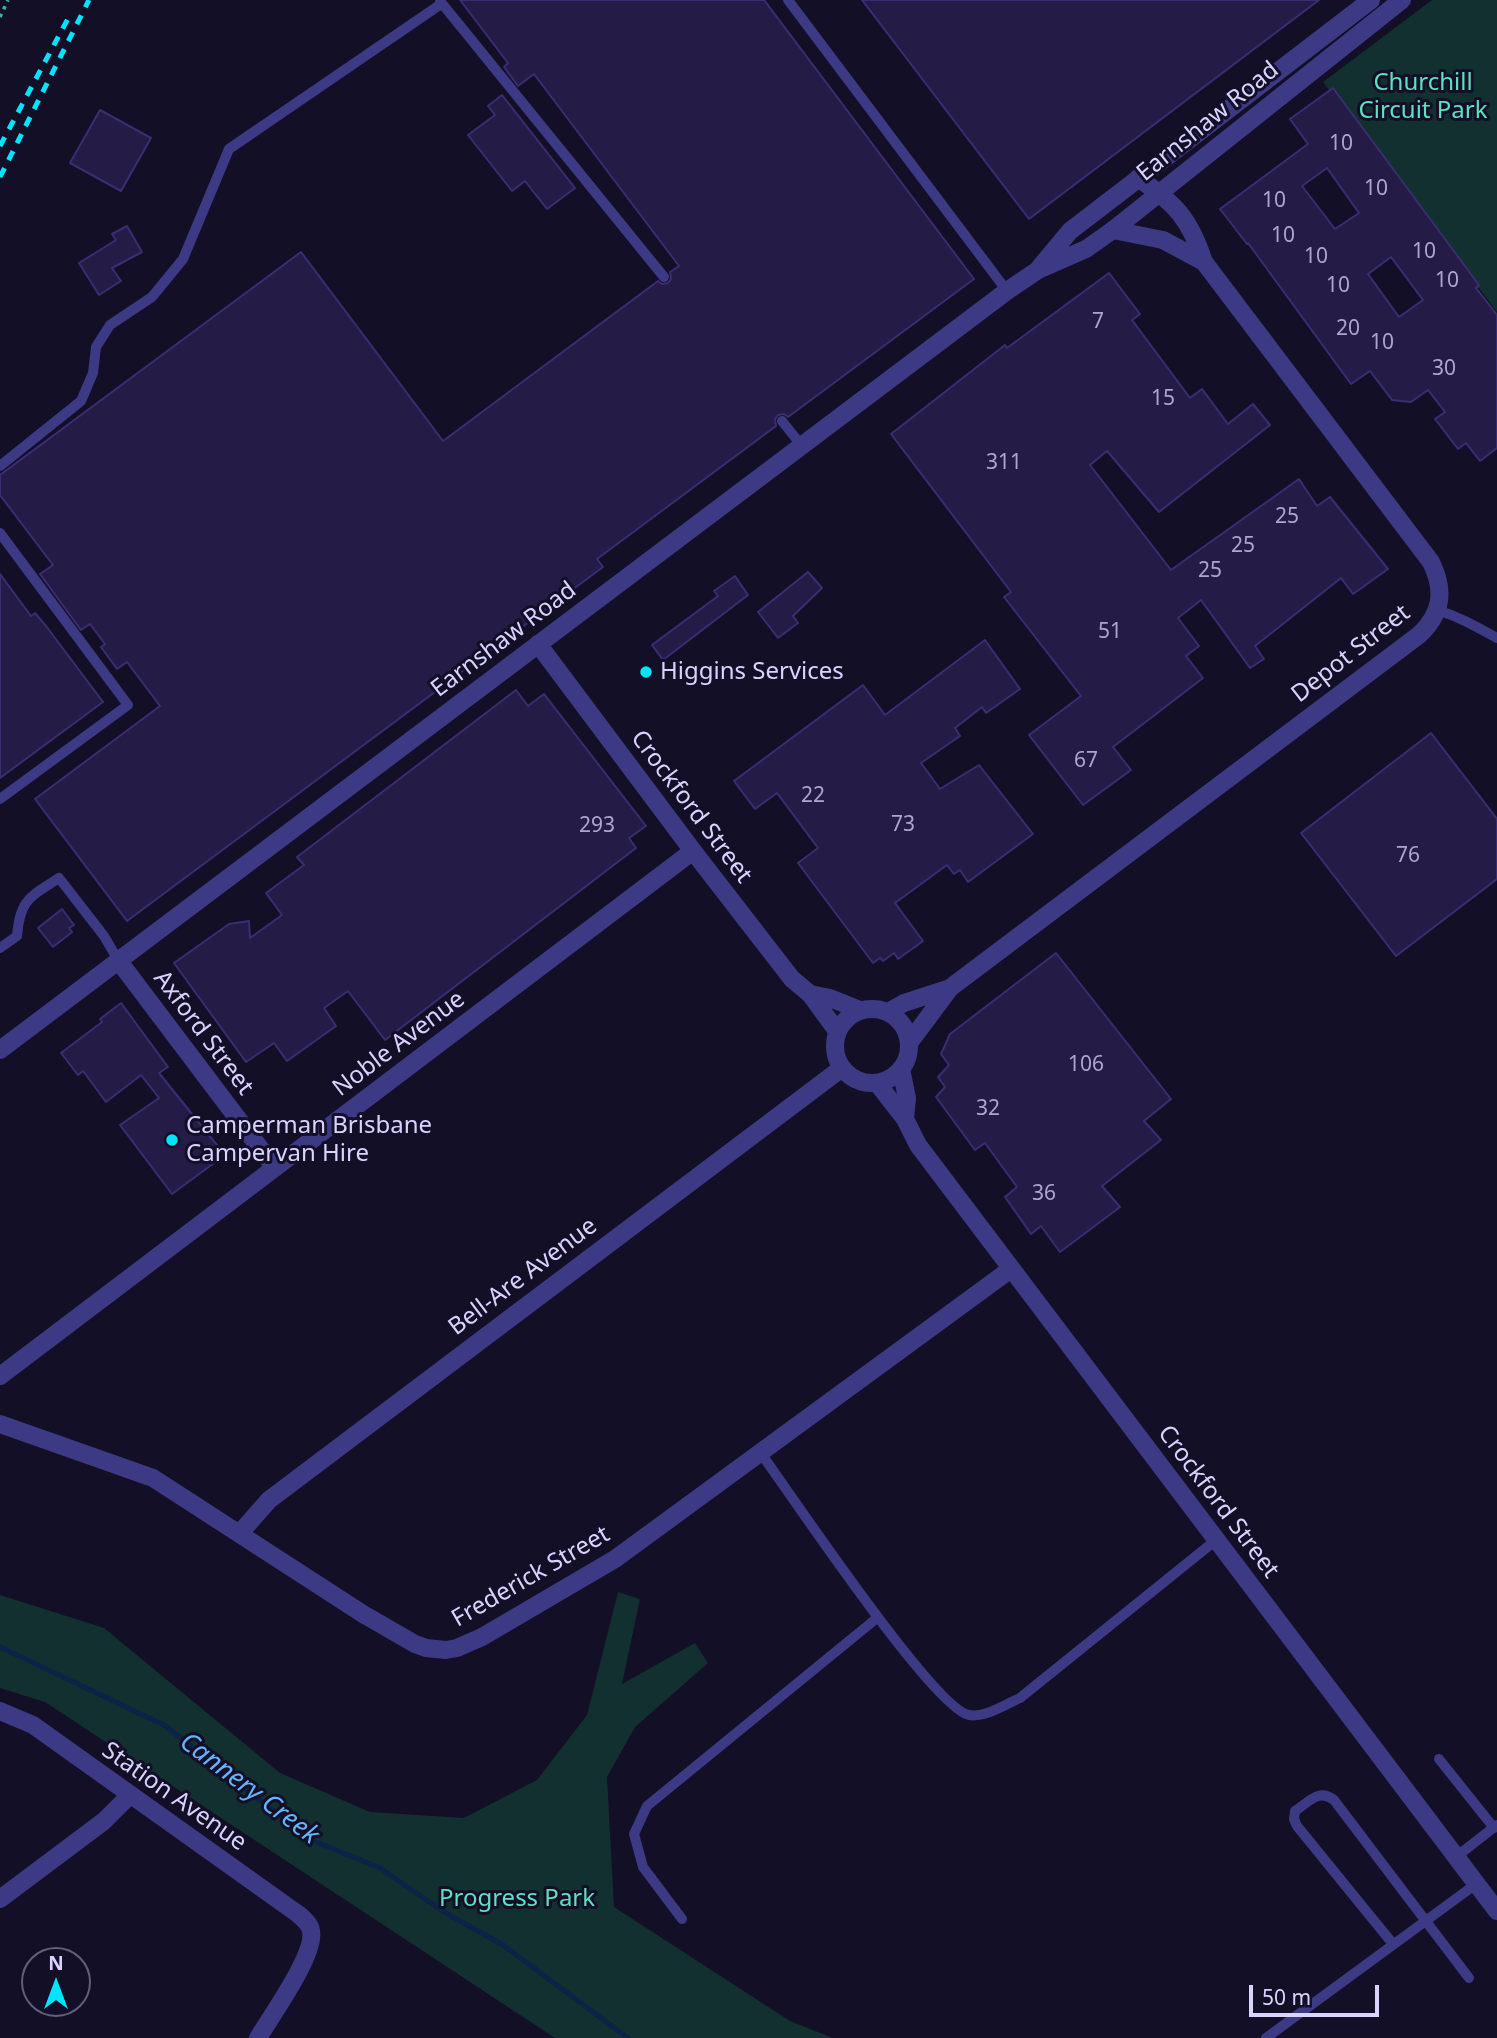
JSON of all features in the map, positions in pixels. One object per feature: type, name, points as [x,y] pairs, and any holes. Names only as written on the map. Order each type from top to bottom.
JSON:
[{"type":"street","name":"Earnshaw Road","points":[[1038,270],[1070,231],[1371,0]]},
{"type":"street","name":"Earnshaw Road","points":[[0,1050],[1007,291],[1038,270],[1086,249],[1113,230],[1402,0]]},
{"type":"street","name":"Depot Street","points":[[909,1043],[950,988],[1419,635],[1434,619],[1437,610],[1439,587],[1431,562],[1204,262],[1195,235],[1179,211],[1159,192],[1138,178]]},
{"type":"street","name":"Depot Street","points":[[1113,230],[1163,240],[1204,262]]},
{"type":"street","name":"Crockford Street","points":[[538,644],[693,851],[792,979],[810,994],[837,1031]]},
{"type":"street","name":"Noble Avenue","points":[[0,1376],[693,851]]},
{"type":"street","name":"Axford Street","points":[[118,960],[275,1168]]},
{"type":"street","name":"Depot Street","points":[[888,1012],[904,1003],[950,988]]},
{"type":"street","name":"Crockford Street","points":[[810,994],[830,998],[860,1010]]},
{"type":"street","points":[[879,1009],[888,1012],[902,1024],[909,1043],[909,1052],[901,1069],[877,1083],[857,1080],[842,1068],[834,1050],[837,1031],[843,1022],[860,1010],[879,1009]]},
{"type":"street","name":"Bell-Are Avenue","points":[[240,1533],[269,1500],[842,1068]]},
{"type":"street","name":"Crockford Street","points":[[901,1069],[907,1098],[905,1119]]},
{"type":"street","name":"Crockford Street","points":[[877,1083],[905,1119],[918,1145],[1497,1911]]},
{"type":"street","name":"Frederick Street","points":[[0,1424],[153,1478],[363,1614],[415,1644],[446,1650],[482,1637],[615,1559],[1011,1269]]},
{"type":"street","name":"Station Avenue","points":[[0,1710],[33,1726],[309,1924],[312,1933],[307,1957],[258,2038]]},
{"type":"street","points":[[0,1899],[104,1821],[129,1796]]},
{"type":"lane","points":[[788,0],[1007,291]]},
{"type":"lane","points":[[0,466],[80,401],[93,373],[96,347],[110,325],[152,297],[183,259],[229,149],[440,2],[664,277]]},
{"type":"lane","points":[[782,421],[802,446]]},
{"type":"lane","points":[[0,533],[128,705],[0,799]]},
{"type":"lane","points":[[1437,610],[1465,619],[1481,631],[1497,637]]},
{"type":"lane","points":[[0,948],[17,936],[19,916],[29,897],[60,878],[104,936],[118,960]]},
{"type":"lane","points":[[760,1452],[877,1618],[951,1704],[969,1715],[988,1712],[1020,1698],[1216,1540]]},
{"type":"lane","points":[[682,1919],[643,1867],[634,1834],[647,1806],[877,1618]]},
{"type":"lane","points":[[1439,1759],[1495,1826],[1456,1857]]},
{"type":"lane","points":[[1393,1944],[1297,1826],[1295,1811],[1320,1794],[1327,1794],[1334,1800],[1469,1978]]},
{"type":"lane","points":[[1266,2038],[1476,1884]]},
{"type":"path","points":[[0,17],[8,0]]},
{"type":"green space","name":"Churchill Circuit Park","points":[[1432,0],[1497,0],[1497,312],[1323,82]]},
{"type":"green space","name":"Progress Park","points":[[618,1592],[640,1599],[622,1684],[695,1643],[708,1663],[635,1727],[607,1777],[614,1907],[790,2021],[833,2038],[555,2038],[45,1702],[0,1688],[0,1595],[104,1628],[280,1773],[370,1812],[464,1818],[537,1780],[587,1715]]},
{"type":"building","points":[[460,0],[764,0],[974,279],[788,417],[784,414],[778,415],[775,419],[776,426],[597,559],[603,567],[127,921],[35,799],[160,706],[127,662],[117,669],[101,647],[105,644],[90,624],[81,630],[40,574],[53,565],[0,495],[0,475],[301,252],[443,441],[658,281],[662,284],[668,283],[671,279],[670,272],[679,266],[534,74],[518,86],[504,67],[508,63]]},
{"type":"building","points":[[862,0],[1319,0],[1029,219]]},
{"type":"building","points":[[1333,88],[1479,285],[1476,288],[1497,315],[1497,448],[1480,461],[1466,443],[1458,449],[1435,419],[1445,412],[1428,390],[1411,402],[1392,400],[1370,371],[1351,384],[1220,209],[1308,144],[1290,119]],"holes":[[[1327,168],[1359,213],[1335,229],[1302,186]],[[1391,257],[1423,300],[1399,317],[1368,274]]]},
{"type":"building","points":[[502,95],[575,188],[547,209],[525,181],[512,191],[468,135],[495,115],[488,106]]},
{"type":"building","points":[[100,110],[151,138],[121,191],[70,163]]},
{"type":"building","points":[[127,226],[142,252],[112,268],[121,281],[99,295],[79,263],[116,240],[112,234]]},
{"type":"building","points":[[1109,273],[1140,314],[1132,320],[1190,398],[1202,389],[1228,424],[1253,404],[1270,425],[1159,512],[1107,451],[1090,465],[1171,570],[1299,479],[1317,506],[1330,497],[1388,569],[1353,594],[1341,578],[1255,646],[1264,659],[1250,668],[1201,600],[1178,618],[1199,646],[1186,656],[1203,678],[1113,747],[1131,770],[1083,805],[1029,735],[1081,696],[1004,597],[1011,592],[891,434],[1005,345],[1007,348]]},
{"type":"building","points":[[808,572],[822,588],[793,616],[798,623],[778,638],[758,612]]},
{"type":"building","points":[[0,574],[31,616],[35,613],[46,626],[103,702],[0,778]]},
{"type":"building","points":[[735,576],[748,595],[663,660],[652,645],[718,596],[714,591]]},
{"type":"building","points":[[985,640],[1020,689],[986,713],[982,707],[955,728],[960,736],[921,763],[940,789],[979,765],[1033,834],[968,882],[960,870],[954,874],[947,865],[895,903],[923,941],[898,959],[894,953],[883,961],[880,958],[873,963],[798,863],[818,848],[777,793],[755,809],[734,781],[863,685],[885,715]]},
{"type":"building","points":[[516,690],[528,706],[544,694],[646,826],[629,838],[636,848],[385,1040],[348,991],[324,1008],[336,1026],[287,1061],[274,1043],[246,1062],[174,963],[229,924],[249,921],[250,938],[282,915],[266,893],[304,865],[297,857]]},
{"type":"building","points":[[1431,733],[1497,819],[1497,879],[1396,956],[1301,833]]},
{"type":"building","points":[[62,909],[74,925],[69,928],[72,932],[53,947],[38,928]]},
{"type":"building","points":[[1056,953],[1171,1099],[1144,1121],[1161,1140],[1102,1186],[1120,1207],[1060,1252],[1041,1226],[1031,1234],[1005,1197],[1017,1187],[985,1143],[975,1150],[936,1097],[945,1087],[938,1077],[949,1065],[941,1054],[950,1034]]},
{"type":"building","points":[[121,1003],[168,1067],[159,1073],[225,1155],[172,1194],[120,1125],[159,1098],[141,1075],[106,1102],[83,1071],[78,1075],[61,1053],[102,1022],[100,1019]]},
{"type":"waterway","name":"Cannery Creek","points":[[0,1647],[164,1725],[309,1839],[380,1868],[444,1912],[503,1945],[628,2038]]},
{"type":"railway","points":[[0,177],[89,0]]},
{"type":"railway","points":[[0,146],[71,13]]},
{"type":"place","name":"Higgins Services","points":[[646,672]]},
{"type":"place","name":"Camperman Brisbane Campervan Hire","points":[[172,1140]]}]
